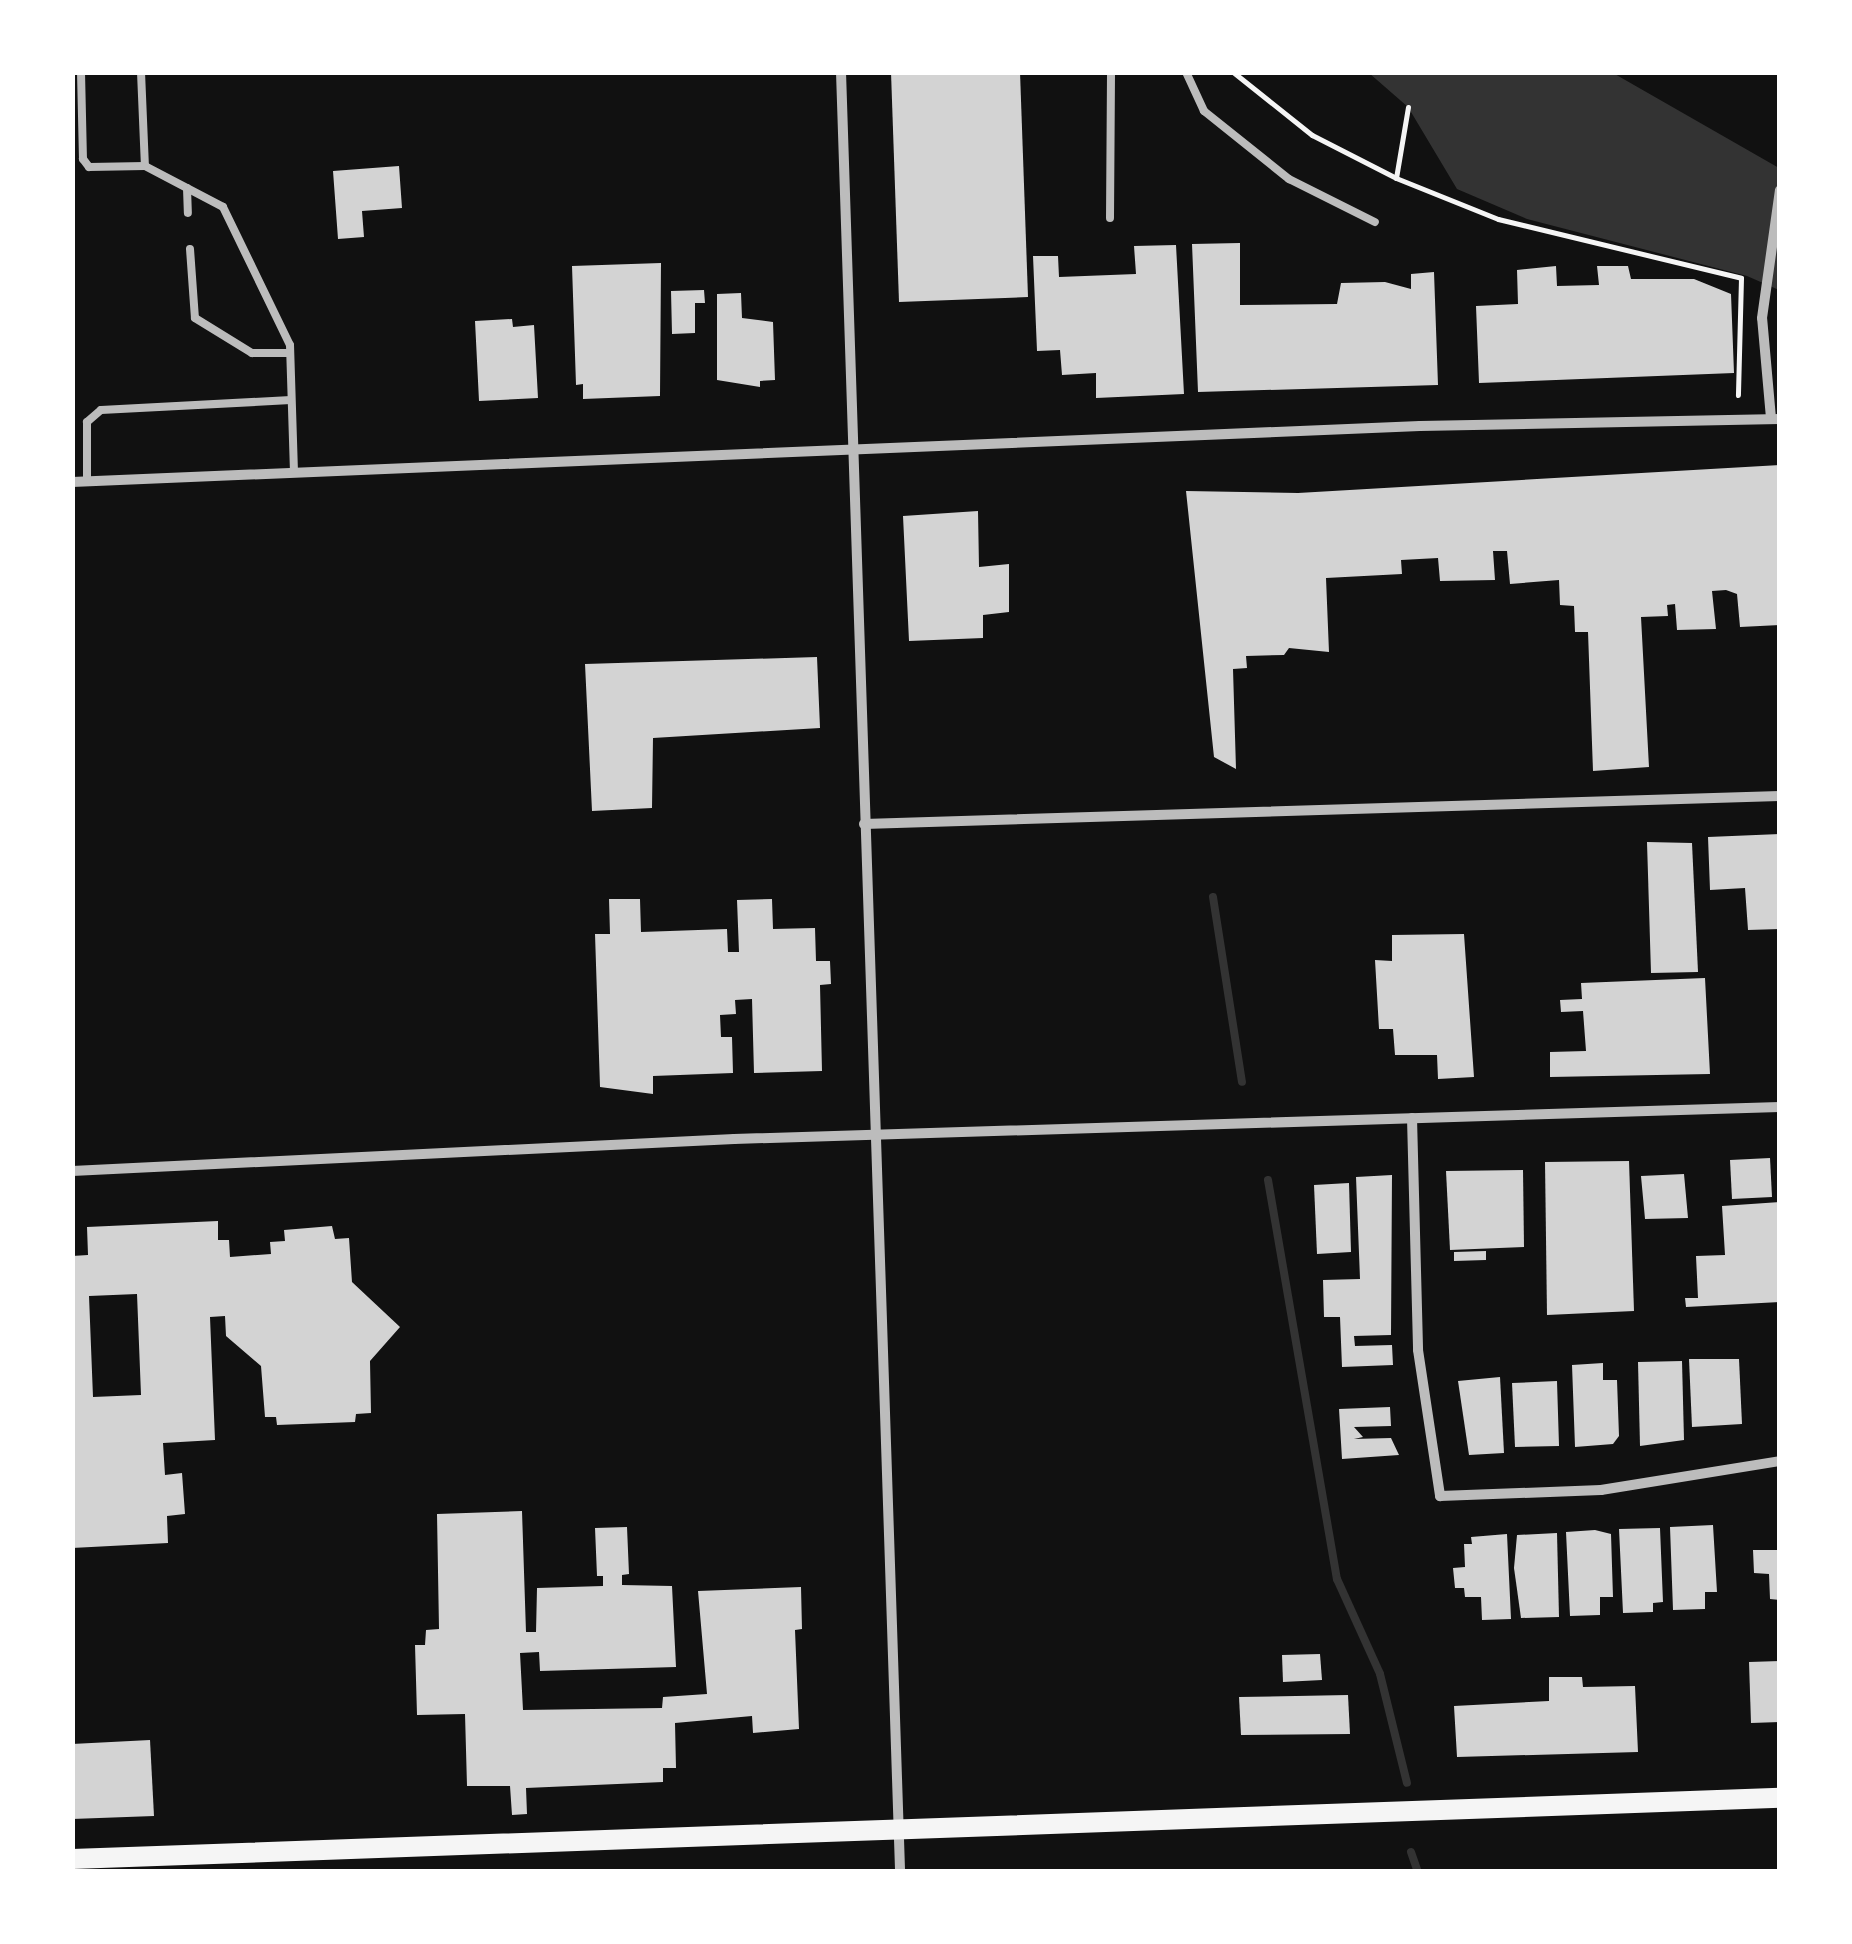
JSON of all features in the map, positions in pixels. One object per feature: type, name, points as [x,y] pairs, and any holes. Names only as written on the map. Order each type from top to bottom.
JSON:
[{"type":"main road","points":[[72,1859],[1780,1798]]},
{"type":"street","points":[[841,72],[872,1135],[900,1872]]},
{"type":"street","points":[[72,482],[1775,418],[1764,284],[1780,190]]},
{"type":"street","points":[[864,824],[1780,796]]},
{"type":"street","points":[[72,1171],[872,1135],[1780,1107]]},
{"type":"street","points":[[1412,1118],[1418,1350],[1440,1496],[1602,1490],[1780,1461]]},
{"type":"lane","points":[[81,72],[83,159],[89,167],[145,166],[224,207],[290,353],[294,473]]},
{"type":"lane","points":[[142,72],[145,166]]},
{"type":"lane","points":[[1110,218],[1111,72]]},
{"type":"lane","points":[[1186,72],[1204,110],[1289,179],[1376,222]]},
{"type":"lane","points":[[187,188],[188,213]]},
{"type":"lane","points":[[190,249],[195,318],[252,354],[290,353]]},
{"type":"lane","points":[[86,482],[88,422],[101,410],[292,400]]},
{"type":"path","points":[[1233,72],[1312,135],[1396,178],[1498,219],[1740,278],[1738,394]]},
{"type":"path","points":[[1396,178],[1408,106]]},
{"type":"shaded area","points":[[1369,73],[1613,73],[1779,168],[1779,290],[1747,276],[1527,219],[1457,189],[1408,107]]},
{"type":"building","points":[[891,72],[1020,72],[1028,297],[899,302]]},
{"type":"building","points":[[399,166],[402,208],[362,211],[364,237],[338,239],[333,171]]},
{"type":"building","points":[[1240,243],[1240,305],[1337,304],[1341,283],[1385,282],[1411,289],[1411,274],[1434,272],[1438,385],[1198,392],[1192,244]]},
{"type":"building","points":[[1176,245],[1184,394],[1096,398],[1096,373],[1062,375],[1060,350],[1037,351],[1033,256],[1058,256],[1059,277],[1136,274],[1134,246]]},
{"type":"building","points":[[661,263],[660,396],[583,399],[583,384],[576,385],[572,266]]},
{"type":"building","points":[[1556,266],[1557,286],[1599,285],[1597,266],[1628,266],[1631,279],[1694,279],[1731,294],[1734,373],[1479,383],[1476,306],[1518,304],[1517,270]]},
{"type":"building","points":[[704,290],[705,303],[695,303],[695,333],[672,334],[671,291]]},
{"type":"building","points":[[741,293],[742,318],[773,322],[775,380],[760,381],[760,387],[717,380],[717,294]]},
{"type":"building","points":[[512,319],[513,327],[534,325],[538,398],[479,401],[475,321]]},
{"type":"building","points":[[1780,465],[1780,625],[1740,627],[1737,594],[1726,590],[1712,591],[1716,629],[1677,630],[1675,604],[1667,605],[1668,616],[1641,617],[1649,767],[1593,771],[1588,632],[1575,632],[1574,606],[1560,605],[1559,580],[1510,584],[1507,551],[1493,551],[1495,580],[1440,581],[1438,558],[1401,560],[1402,574],[1326,578],[1329,652],[1289,648],[1284,655],[1246,656],[1247,668],[1233,669],[1236,769],[1214,757],[1186,491],[1298,493]]},
{"type":"building","points":[[978,511],[979,567],[1009,564],[1009,612],[983,615],[983,638],[909,641],[903,516]]},
{"type":"building","points":[[817,657],[820,728],[653,738],[652,808],[592,811],[585,664]]},
{"type":"building","points":[[1780,834],[1780,929],[1748,930],[1745,888],[1710,890],[1708,837]]},
{"type":"building","points":[[1647,842],[1692,843],[1698,972],[1651,973]]},
{"type":"building","points":[[609,899],[640,899],[641,932],[727,929],[728,952],[739,952],[737,900],[772,899],[773,929],[815,928],[816,961],[830,961],[831,984],[820,985],[822,1071],[754,1073],[752,999],[735,1000],[736,1014],[720,1015],[721,1037],[732,1037],[733,1073],[653,1076],[653,1094],[600,1087],[595,934],[610,934]]},
{"type":"building","points":[[1464,934],[1474,1077],[1438,1079],[1437,1055],[1395,1055],[1393,1029],[1379,1029],[1375,960],[1392,961],[1392,935]]},
{"type":"building","points":[[1705,978],[1710,1074],[1550,1077],[1550,1052],[1586,1051],[1583,1011],[1561,1012],[1560,1000],[1582,999],[1581,983]]},
{"type":"building","points":[[1770,1158],[1772,1197],[1732,1199],[1730,1160]]},
{"type":"building","points":[[1629,1161],[1634,1311],[1547,1315],[1545,1162]]},
{"type":"building","points":[[1523,1170],[1524,1247],[1450,1250],[1446,1171]]},
{"type":"building","points":[[1684,1174],[1688,1218],[1645,1219],[1641,1176]]},
{"type":"building","points":[[1392,1175],[1391,1335],[1354,1336],[1355,1346],[1392,1345],[1393,1365],[1342,1367],[1340,1317],[1324,1317],[1323,1280],[1360,1279],[1356,1177]]},
{"type":"building","points":[[1349,1183],[1351,1252],[1317,1254],[1314,1185]]},
{"type":"building","points":[[1780,1202],[1780,1302],[1686,1307],[1685,1298],[1698,1298],[1696,1256],[1725,1255],[1722,1206]]},
{"type":"building","points":[[218,1221],[218,1240],[229,1240],[230,1257],[271,1254],[270,1242],[285,1241],[284,1230],[332,1226],[335,1239],[349,1238],[352,1282],[400,1327],[370,1361],[371,1413],[356,1414],[355,1422],[277,1425],[276,1417],[265,1417],[261,1366],[226,1336],[225,1316],[210,1317],[215,1440],[163,1443],[165,1475],[182,1473],[185,1514],[167,1516],[168,1543],[72,1548],[72,1256],[88,1255],[87,1227]],"holes":[[[137,1294],[141,1395],[93,1397],[89,1296]]]},
{"type":"building","points":[[1486,1251],[1486,1260],[1454,1261],[1454,1252]]},
{"type":"building","points":[[1689,1359],[1739,1359],[1742,1424],[1692,1427]]},
{"type":"building","points":[[1682,1361],[1684,1440],[1640,1446],[1638,1362]]},
{"type":"building","points":[[1603,1363],[1603,1380],[1617,1380],[1619,1436],[1613,1444],[1575,1447],[1572,1365]]},
{"type":"building","points":[[1500,1377],[1504,1453],[1469,1455],[1458,1381]]},
{"type":"building","points":[[1557,1381],[1559,1446],[1515,1447],[1512,1383]]},
{"type":"building","points":[[1390,1407],[1391,1426],[1354,1427],[1363,1437],[1354,1439],[1391,1438],[1399,1455],[1342,1459],[1339,1409]]},
{"type":"building","points":[[522,1511],[526,1632],[536,1632],[537,1588],[603,1586],[603,1576],[597,1576],[595,1528],[627,1527],[629,1574],[622,1575],[622,1585],[672,1586],[676,1667],[540,1671],[539,1652],[520,1653],[523,1710],[662,1708],[663,1697],[707,1694],[698,1591],[801,1587],[802,1629],[795,1630],[799,1729],[753,1733],[752,1716],[675,1723],[676,1768],[663,1768],[663,1782],[526,1788],[527,1814],[512,1815],[510,1786],[467,1786],[465,1714],[417,1715],[415,1645],[425,1645],[426,1630],[439,1629],[437,1514]]},
{"type":"building","points":[[1713,1525],[1717,1592],[1705,1592],[1705,1609],[1673,1610],[1670,1527]]},
{"type":"building","points":[[1660,1528],[1663,1602],[1653,1603],[1653,1612],[1623,1613],[1619,1529]]},
{"type":"building","points":[[1595,1530],[1611,1534],[1613,1597],[1600,1597],[1600,1615],[1570,1616],[1566,1532]]},
{"type":"building","points":[[1557,1533],[1559,1617],[1521,1618],[1514,1568],[1517,1535]]},
{"type":"building","points":[[1507,1534],[1511,1619],[1482,1620],[1481,1597],[1465,1597],[1464,1588],[1455,1588],[1453,1568],[1465,1567],[1464,1544],[1472,1544],[1471,1537]]},
{"type":"building","points":[[1753,1550],[1780,1550],[1780,1600],[1770,1599],[1769,1574],[1754,1573]]},
{"type":"building","points":[[1320,1654],[1322,1680],[1283,1682],[1282,1655]]},
{"type":"building","points":[[1780,1661],[1780,1722],[1751,1723],[1749,1662]]},
{"type":"building","points":[[1549,1677],[1582,1677],[1583,1687],[1635,1686],[1638,1752],[1457,1757],[1454,1706],[1549,1701]]},
{"type":"building","points":[[1348,1695],[1350,1734],[1241,1735],[1239,1697]]},
{"type":"building","points":[[150,1740],[154,1816],[72,1819],[72,1744]]},
{"type":"waterway","points":[[1213,897],[1242,1082]]},
{"type":"waterway","points":[[1268,1180],[1337,1579],[1380,1674],[1407,1783]]},
{"type":"waterway","points":[[1411,1852],[1418,1872]]}]
